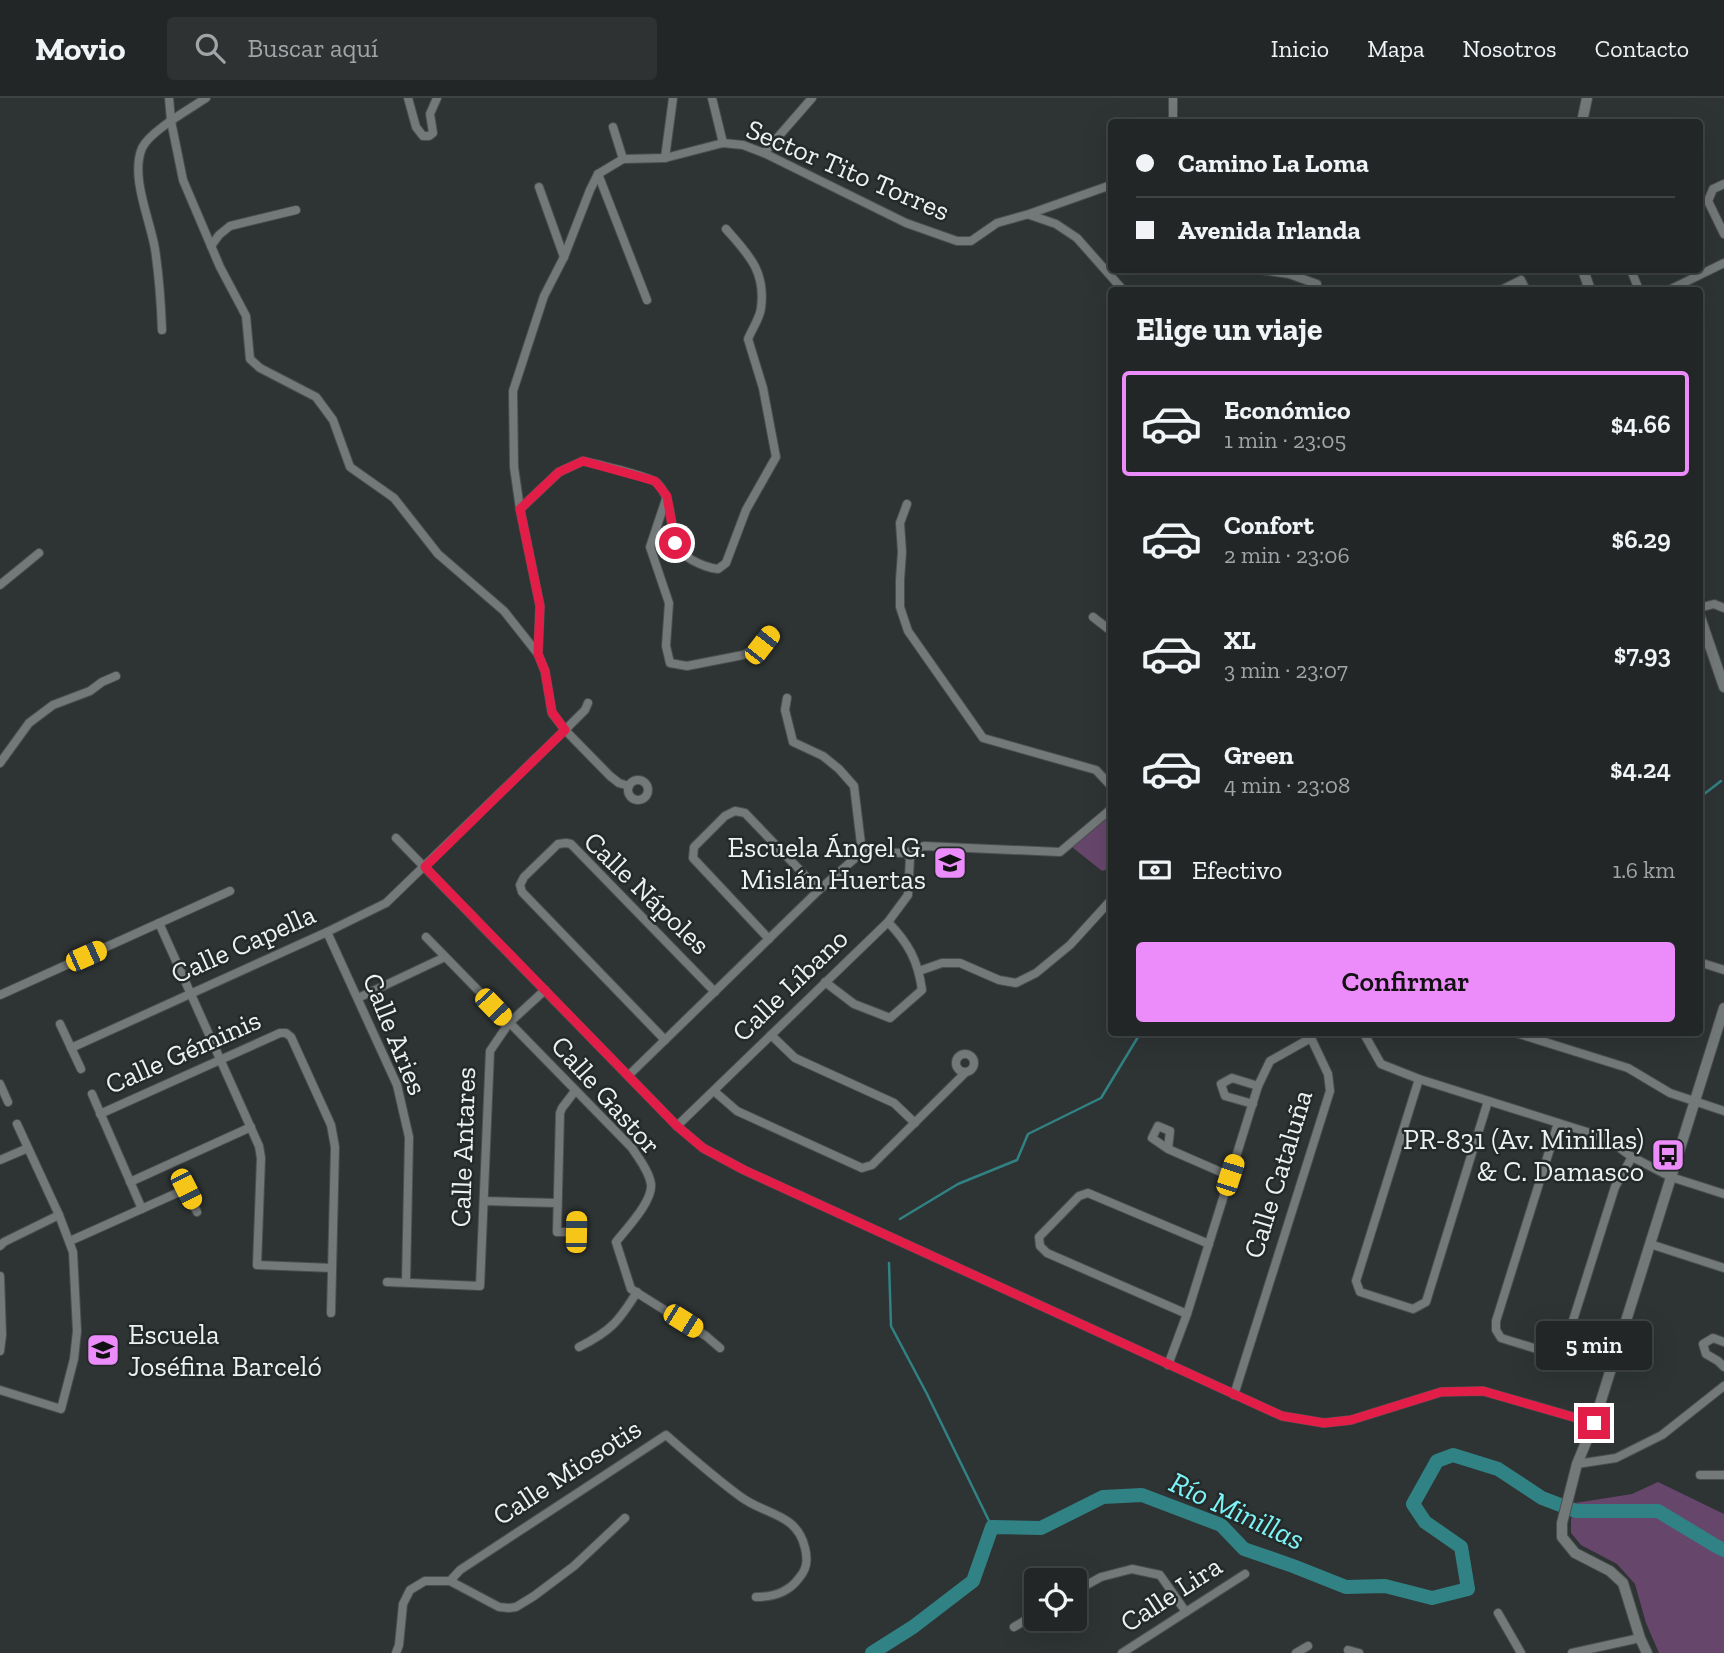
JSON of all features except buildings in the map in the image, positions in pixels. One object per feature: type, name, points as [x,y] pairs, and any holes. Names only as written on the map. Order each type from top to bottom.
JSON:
[{"type":"street","points":[[169,98],[183,180],[220,267],[246,316],[250,359],[260,368],[316,397],[333,420],[350,467],[394,498],[438,554],[504,611],[538,654],[545,671],[552,712],[565,730],[610,776],[629,786]]},
{"type":"street","points":[[162,330],[155,248],[139,186],[142,148],[147,140],[171,121],[206,98]]},
{"type":"street","points":[[408,98],[416,127],[423,136],[429,136],[433,133],[430,114],[437,98]]},
{"type":"street","points":[[664,158],[673,98]]},
{"type":"street","points":[[712,98],[723,143]]},
{"type":"street","points":[[764,153],[812,98]]},
{"type":"street","points":[[1173,98],[1173,119]]},
{"type":"street","points":[[1584,119],[1587,98]]},
{"type":"street","points":[[612,127],[623,159]]},
{"type":"street","name":"Sector Tito Torres","points":[[598,174],[623,159],[664,158],[723,143],[744,145],[906,223],[957,241],[971,241],[997,223],[1108,186]]},
{"type":"street","points":[[538,654],[540,606],[514,467],[513,391],[544,296],[564,257],[598,174]]},
{"type":"street","points":[[598,174],[647,300]]},
{"type":"street","points":[[1724,184],[1713,189],[1708,201],[1724,234]]},
{"type":"street","points":[[540,187],[564,257]]},
{"type":"street","points":[[211,246],[230,226],[296,210]]},
{"type":"street","points":[[1029,214],[1056,223],[1077,238],[1108,272]]},
{"type":"street","points":[[520,509],[559,472],[583,461],[655,481],[667,496],[675,543],[686,557],[707,568],[718,569],[726,563],[746,510],[776,457],[763,388],[748,338],[761,309],[761,278],[752,259],[726,229]]},
{"type":"street","points":[[1675,287],[1724,264]]},
{"type":"street","points":[[1109,273],[1121,287]]},
{"type":"street","points":[[1282,273],[1317,287]]},
{"type":"street","points":[[1508,287],[1521,281],[1525,287]]},
{"type":"street","points":[[667,496],[650,547],[669,603],[666,646],[670,663],[687,666],[743,655],[762,645],[774,631]]},
{"type":"street","points":[[908,503],[900,523],[900,607],[908,631],[983,738],[1096,770],[1108,783]]},
{"type":"street","points":[[0,585],[38,553]]},
{"type":"street","points":[[1703,607],[1714,604],[1724,608]]},
{"type":"street","points":[[1093,617],[1108,629]]},
{"type":"street","points":[[1703,626],[1724,687]]},
{"type":"street","points":[[0,763],[29,723],[53,705],[90,691],[116,676]]},
{"type":"street","points":[[787,698],[785,710],[793,742],[824,757],[854,786],[862,852],[906,853],[924,846],[1060,852],[1108,812]]},
{"type":"street","name":"Calle Capella","points":[[71,1048],[386,903],[565,730],[588,704]]},
{"type":"street","points":[[769,939],[692,858],[694,847],[725,816],[735,811],[745,813],[819,890]]},
{"type":"street","points":[[396,838],[677,1126],[703,1148],[744,1170],[1282,1416],[1324,1423],[1351,1420],[1441,1392],[1483,1391],[1594,1423]]},
{"type":"street","name":"Calle Nápoles","points":[[665,1040],[522,892],[520,885],[524,877],[558,844],[571,844],[715,992]]},
{"type":"street","name":"Calle Líbano","points":[[629,1075],[819,890],[862,852]]},
{"type":"street","name":"Calle Líbano","points":[[677,1126],[888,922],[908,895],[910,858],[906,853]]},
{"type":"street","points":[[0,995],[230,891]]},
{"type":"street","points":[[919,971],[942,963],[960,963],[999,981],[1016,983],[1036,973],[1070,945],[1108,903]]},
{"type":"street","points":[[825,982],[854,1004],[890,1018],[922,990],[919,971],[904,938],[888,922]]},
{"type":"street","points":[[159,923],[259,1146],[261,1158],[257,1265],[332,1268]]},
{"type":"street","name":"Calle Aries","points":[[327,932],[397,1086],[409,1137],[406,1282]]},
{"type":"street","name":"Calle Gastor","points":[[426,937],[632,1148],[642,1162],[649,1178],[649,1199],[616,1242],[631,1289],[637,1292]]},
{"type":"street","points":[[358,999],[445,957]]},
{"type":"street","points":[[1703,963],[1724,970]]},
{"type":"street","name":"Calle Antares","points":[[406,1282],[481,1286],[490,1051],[509,1023],[545,989]]},
{"type":"street","points":[[1647,1653],[1623,1583],[1610,1571],[1575,1553],[1562,1537],[1562,1522],[1577,1464],[1594,1423],[1694,1102],[1720,1035],[1724,1008]]},
{"type":"street","points":[[60,1024],[81,1069]]},
{"type":"street","name":"Calle Géminis","points":[[100,1114],[280,1033],[291,1037],[331,1125],[335,1147],[331,1313]]},
{"type":"street","points":[[771,1035],[795,1058],[894,1103],[915,1123]]},
{"type":"street","name":"Calle Cataluña","points":[[1168,1364],[1187,1314],[1258,1086],[1270,1061],[1310,1036]]},
{"type":"street","name":"Calle Cataluña","points":[[1234,1395],[1330,1091],[1328,1073],[1312,1036]]},
{"type":"street","points":[[1365,1036],[1381,1064],[1419,1079],[1606,1138],[1632,1157],[1671,1177],[1724,1194]]},
{"type":"street","points":[[1526,1036],[1628,1068],[1670,1093],[1724,1111]]},
{"type":"street","points":[[714,1091],[737,1111],[862,1168],[872,1166],[965,1073]]},
{"type":"street","points":[[1253,1104],[1225,1096],[1221,1084],[1232,1078],[1258,1086]]},
{"type":"street","points":[[1419,1079],[1356,1281],[1360,1293],[1413,1309],[1426,1302],[1488,1101]]},
{"type":"street","points":[[0,1084],[8,1102]]},
{"type":"street","points":[[575,1091],[560,1113],[557,1232],[576,1232],[577,1216]]},
{"type":"street","points":[[92,1094],[142,1209]]},
{"type":"street","points":[[1558,1123],[1496,1321],[1496,1330],[1502,1338],[1550,1353],[1563,1349],[1615,1187],[1632,1157]]},
{"type":"street","points":[[0,1390],[61,1409],[74,1359],[77,1331],[76,1278],[70,1241],[17,1124]]},
{"type":"street","points":[[130,1182],[251,1127]]},
{"type":"street","points":[[0,1160],[27,1148]]},
{"type":"street","points":[[1168,1149],[1230,1175]]},
{"type":"street","points":[[70,1241],[186,1189],[197,1212]]},
{"type":"street","points":[[1187,1314],[1047,1253],[1040,1247],[1039,1237],[1079,1196],[1088,1193],[1209,1244]]},
{"type":"street","points":[[485,1201],[557,1203]]},
{"type":"street","points":[[0,1246],[59,1215]]},
{"type":"street","points":[[1650,1244],[1724,1268]]},
{"type":"street","points":[[0,1276],[0,1351]]},
{"type":"street","points":[[387,1282],[406,1282]]},
{"type":"street","points":[[579,1347],[602,1335],[612,1326],[623,1315],[637,1292],[706,1336],[720,1348]]},
{"type":"street","points":[[1724,1342],[1713,1338],[1703,1344],[1706,1354],[1724,1367]]},
{"type":"street","points":[[1577,1464],[1616,1458],[1662,1435],[1724,1386]]},
{"type":"street","name":"Calle Miosotis","points":[[450,1581],[460,1570],[666,1435],[743,1500],[776,1514],[798,1530],[803,1539],[807,1560],[799,1578],[792,1586],[777,1594],[756,1597]]},
{"type":"street","points":[[1700,1475],[1724,1475]]},
{"type":"street","points":[[396,1653],[403,1604],[410,1590],[425,1581],[450,1581],[499,1607],[516,1607],[574,1566],[625,1518]]},
{"type":"street","points":[[1087,1585],[1101,1577],[1132,1569],[1160,1576],[1186,1612]]},
{"type":"street","name":"Calle Lira","points":[[1122,1653],[1245,1574]]},
{"type":"street","points":[[1498,1614],[1521,1653]]},
{"type":"street","points":[[1014,1627],[1024,1621]]},
{"type":"street","points":[[1573,1653],[1640,1638]]},
{"type":"street","points":[[1296,1653],[1308,1646]]},
{"type":"street","points":[[1348,1650],[1359,1653]]},
{"type":"shaded area","points":[[1108,817],[1108,869],[1102,871],[1072,847]]},
{"type":"shaded area","points":[[1658,1482],[1724,1514],[1724,1653],[1659,1653],[1646,1623],[1635,1584],[1617,1564],[1581,1545],[1571,1533],[1575,1503],[1632,1494]]},
{"type":"waterway","points":[[1703,795],[1721,781]]},
{"type":"waterway","points":[[900,1219],[958,1184],[1017,1160],[1028,1134],[1101,1098],[1139,1036]]},
{"type":"waterway","points":[[889,1263],[891,1326],[992,1527]]},
{"type":"waterway","name":"Río Minillas","points":[[872,1653],[913,1627],[973,1581],[992,1527],[1041,1528],[1103,1497],[1142,1495],[1221,1525],[1244,1549],[1346,1587],[1385,1586],[1432,1598],[1468,1589],[1461,1547],[1425,1522],[1413,1504],[1437,1461],[1453,1455],[1498,1469],[1542,1498],[1576,1511],[1658,1511],[1724,1550]]},
{"type":"place","name":"Escuela Ángel G. Mislán Huertas","points":[[950,863]]},
{"type":"place","name":"PR-831 (Av. Minillas) & C. Damasco","points":[[1668,1155]]},
{"type":"place","name":"Escuela Joséfina Barceló","points":[[103,1350]]},
{"type":"route","points":[[675,543],[667,496],[655,481],[583,461],[559,472],[520,509],[540,606],[538,654],[545,671],[552,712],[565,730],[425,867],[677,1126],[703,1148],[744,1170],[1282,1416],[1324,1423],[1351,1420],[1441,1392],[1483,1391],[1594,1423]]}]
